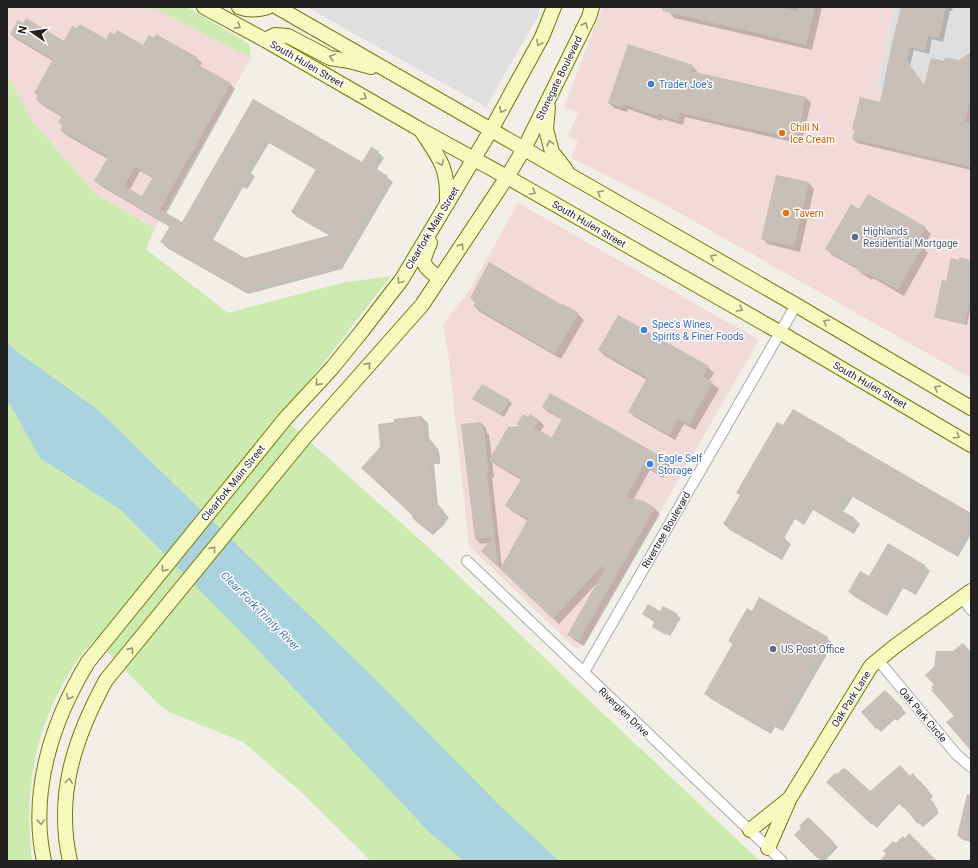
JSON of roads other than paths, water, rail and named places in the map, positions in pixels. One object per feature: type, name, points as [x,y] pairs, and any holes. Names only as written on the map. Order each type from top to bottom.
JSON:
[{"type":"street","name":"South Hulen Street","points":[[204,7],[265,40],[421,130],[507,177],[781,333],[971,445]]},
{"type":"street","points":[[239,7],[253,10],[268,7]]},
{"type":"street","points":[[277,7],[796,305],[971,408]]},
{"type":"street","points":[[491,130],[542,37],[554,7]]},
{"type":"street","name":"Stonegate Boulevard","points":[[524,149],[589,17],[592,7]]},
{"type":"street","points":[[265,40],[275,35],[288,36],[330,58],[349,61],[396,75]]},
{"type":"street","points":[[548,101],[546,129],[552,152],[570,175]]},
{"type":"street","points":[[421,130],[441,161],[448,183],[448,201]]},
{"type":"street","name":"Clearfork Main Street","points":[[44,861],[40,806],[46,760],[60,717],[88,662],[286,419],[332,368],[371,320],[402,279],[491,130]]},
{"type":"street","points":[[70,861],[67,846],[65,807],[70,765],[83,726],[106,680],[306,437],[422,305],[524,149]]},
{"type":"street","points":[[439,216],[435,234],[424,255],[424,262],[426,268],[439,278]]},
{"type":"street","name":"Rivertree Boulevard","points":[[584,672],[796,305]]},
{"type":"street","name":"Riverglen Drive","points":[[467,561],[782,861]]},
{"type":"street","points":[[967,595],[971,610]]},
{"type":"street","name":"Oak Park Lane","points":[[768,848],[790,798],[866,673],[878,660],[894,647],[967,595]]},
{"type":"street","name":"Oak Park Circle","points":[[878,660],[956,754],[971,767]]},
{"type":"street","name":"Oak Park Lane","points":[[750,830],[790,798]]},
{"type":"water","name":"Clear Fork Trinity River","points":[[7,342],[16,351],[97,409],[375,679],[499,805],[559,861],[464,861],[429,832],[243,634],[121,510],[40,458],[7,401]]},
{"type":"place","name":"Trader Joe's","points":[[651,84]]},
{"type":"place","name":"Chill N Ice Cream","points":[[782,133]]},
{"type":"place","name":"Tavern","points":[[786,213]]},
{"type":"place","name":"Highlands Residential Mortgage","points":[[855,237]]},
{"type":"place","name":"Spec's Wines, Spirits & Finer Foods","points":[[644,330]]},
{"type":"place","name":"Eagle Self Storage","points":[[650,464]]},
{"type":"place","name":"US Post Office","points":[[773,649]]}]
